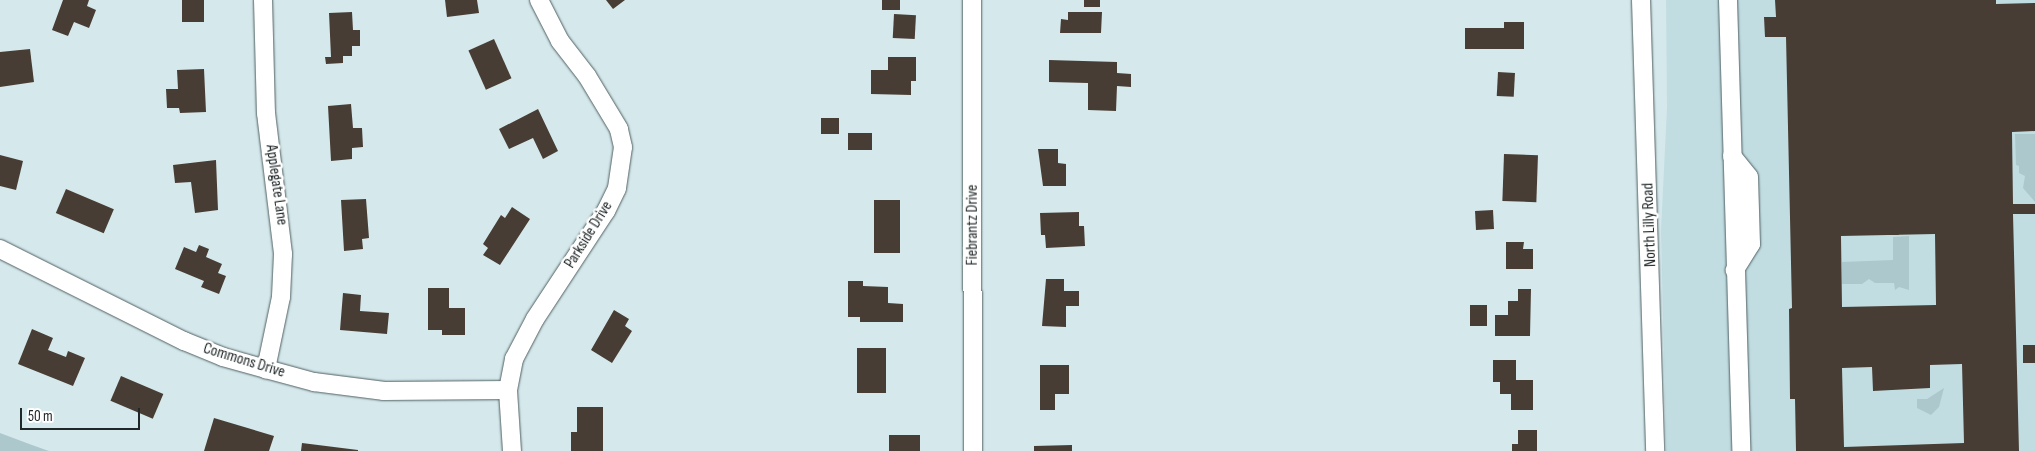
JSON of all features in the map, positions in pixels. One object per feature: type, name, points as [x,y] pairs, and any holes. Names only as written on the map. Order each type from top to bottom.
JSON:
[{"type":"street","name":"Applegate Lane","points":[[263,0],[266,113],[283,254],[281,297],[266,369]]},
{"type":"street","name":"Parkside Drive","points":[[512,451],[508,390],[514,359],[534,320],[610,204],[617,188],[622,147],[619,129],[587,76],[560,40],[539,0]]},
{"type":"street","name":"Fiebrantz Drive","points":[[972,0],[973,451]]},
{"type":"street","name":"North Lilly Road","points":[[1641,0],[1655,451]]},
{"type":"street","points":[[1728,0],[1741,451]]},
{"type":"street","name":"Commons Drive","points":[[0,249],[184,341],[223,357],[266,369],[314,382],[384,391],[508,390]]},
{"type":"shaded area","points":[[1666,0],[2035,0],[2035,451],[1666,451],[1661,230],[1667,108]]},
{"type":"shaded area","points":[[2015,134],[2035,134],[2035,202],[2023,188],[2025,176],[2019,173],[2019,166],[2016,165]]},
{"type":"shaded area","points":[[1909,236],[1909,290],[1899,287],[1895,290],[1894,283],[1875,283],[1869,279],[1862,284],[1842,284],[1842,262],[1893,260],[1893,237]]},
{"type":"shaded area","points":[[1944,388],[1939,407],[1931,415],[1917,408],[1917,399],[1927,399]]},
{"type":"shaded area","points":[[0,433],[32,445],[49,451],[0,451]]},
{"type":"building","points":[[63,0],[89,0],[87,6],[96,10],[89,28],[74,22],[68,36],[52,30]]},
{"type":"building","points":[[182,0],[204,0],[204,22],[182,22]]},
{"type":"building","points":[[445,0],[477,0],[479,13],[447,17]]},
{"type":"building","points":[[606,0],[625,0],[613,9]]},
{"type":"building","points":[[882,0],[900,0],[900,10],[882,10]]},
{"type":"building","points":[[1084,0],[1100,0],[1100,7],[1084,7]]},
{"type":"building","points":[[1775,0],[1996,0],[1996,4],[2035,3],[2035,131],[2012,132],[2013,204],[2035,204],[2035,214],[2013,214],[2019,451],[1796,451],[1795,399],[1790,399],[1789,309],[1792,308],[1786,37],[1765,37],[1764,17],[1776,17]],"holes":[[[1935,234],[1936,305],[1842,307],[1841,236]],[[1962,364],[1964,443],[1844,447],[1842,368],[1872,367],[1873,391],[1930,388],[1930,365]]]},
{"type":"building","points":[[352,12],[353,30],[360,30],[360,46],[352,46],[352,56],[343,56],[343,63],[326,64],[325,57],[331,57],[329,13]]},
{"type":"building","points":[[1068,12],[1102,12],[1101,33],[1060,33],[1061,19],[1068,20]]},
{"type":"building","points":[[894,14],[916,15],[915,39],[893,38]]},
{"type":"building","points":[[1504,22],[1524,22],[1524,49],[1465,49],[1465,28],[1504,28]]},
{"type":"building","points":[[494,39],[511,78],[486,90],[468,50]]},
{"type":"building","points":[[30,49],[34,82],[0,87],[0,52]]},
{"type":"building","points":[[888,57],[916,57],[916,81],[911,81],[911,95],[871,94],[871,70],[888,70]]},
{"type":"building","points":[[1049,60],[1117,62],[1117,73],[1131,74],[1131,87],[1117,86],[1116,111],[1088,110],[1088,83],[1049,82]]},
{"type":"building","points":[[204,69],[206,112],[180,113],[179,108],[167,108],[166,89],[178,89],[177,70]]},
{"type":"building","points":[[1498,72],[1515,73],[1514,97],[1497,96]]},
{"type":"building","points":[[351,104],[353,128],[362,128],[363,147],[352,148],[352,159],[331,161],[328,106]]},
{"type":"building","points":[[538,109],[558,151],[543,159],[533,138],[509,149],[499,129]]},
{"type":"building","points":[[821,118],[839,118],[839,134],[821,134]]},
{"type":"building","points":[[848,133],[872,133],[872,150],[848,150]]},
{"type":"building","points":[[1038,149],[1058,149],[1058,163],[1066,164],[1066,186],[1043,186]]},
{"type":"building","points":[[1504,154],[1538,155],[1536,202],[1502,201]]},
{"type":"building","points":[[0,155],[23,161],[16,190],[0,186]]},
{"type":"building","points":[[216,160],[218,210],[195,213],[191,182],[175,183],[173,165]]},
{"type":"building","points":[[66,189],[114,209],[104,233],[56,213]]},
{"type":"building","points":[[366,199],[369,238],[362,239],[363,249],[344,251],[341,200]]},
{"type":"building","points":[[874,200],[900,200],[900,253],[874,253]]},
{"type":"building","points":[[512,207],[530,219],[500,265],[483,255],[488,248],[483,244],[501,215],[505,218]]},
{"type":"building","points":[[1493,210],[1494,229],[1476,230],[1475,211]]},
{"type":"building","points":[[1079,212],[1079,226],[1084,226],[1085,246],[1046,248],[1045,235],[1041,235],[1040,213]]},
{"type":"building","points":[[1506,242],[1524,242],[1523,249],[1533,249],[1533,269],[1506,269]]},
{"type":"building","points":[[199,245],[209,249],[206,257],[222,264],[218,273],[226,276],[219,294],[201,287],[204,281],[175,269],[184,247],[196,252]]},
{"type":"building","points":[[1046,279],[1064,279],[1064,291],[1079,291],[1079,306],[1066,306],[1066,327],[1042,326]]},
{"type":"building","points":[[848,281],[863,281],[863,286],[888,287],[888,303],[903,304],[903,322],[860,322],[860,317],[848,317]]},
{"type":"building","points":[[428,288],[449,288],[449,308],[465,308],[465,335],[442,335],[442,330],[428,330]]},
{"type":"building","points":[[1518,289],[1531,289],[1530,336],[1495,336],[1495,315],[1508,315],[1508,301],[1518,301]]},
{"type":"building","points":[[343,293],[361,295],[360,311],[389,313],[387,334],[340,330]]},
{"type":"building","points":[[1470,305],[1487,305],[1487,326],[1470,326]]},
{"type":"building","points":[[614,310],[629,319],[625,326],[632,331],[612,363],[591,350]]},
{"type":"building","points":[[32,329],[53,338],[48,350],[66,357],[68,351],[85,358],[73,386],[18,364]]},
{"type":"building","points":[[2023,345],[2035,345],[2035,363],[2023,363]]},
{"type":"building","points":[[857,348],[886,348],[886,393],[857,393]]},
{"type":"building","points":[[1493,360],[1516,360],[1516,380],[1533,380],[1533,410],[1511,410],[1511,394],[1500,394],[1500,382],[1493,382]]},
{"type":"building","points":[[1040,365],[1069,365],[1069,394],[1055,394],[1055,410],[1040,410]]},
{"type":"building","points":[[121,376],[163,394],[153,419],[110,401]]},
{"type":"building","points":[[577,407],[603,407],[603,451],[571,451],[571,432],[577,432]]},
{"type":"building","points":[[214,418],[274,436],[269,451],[204,451]]},
{"type":"building","points":[[1518,430],[1537,430],[1537,451],[1512,451],[1512,444],[1518,444]]},
{"type":"building","points":[[889,435],[920,435],[920,451],[889,451]]},
{"type":"building","points":[[302,443],[358,450],[358,451],[301,451]]},
{"type":"building","points":[[1072,445],[1072,451],[1034,451],[1034,446]]}]
